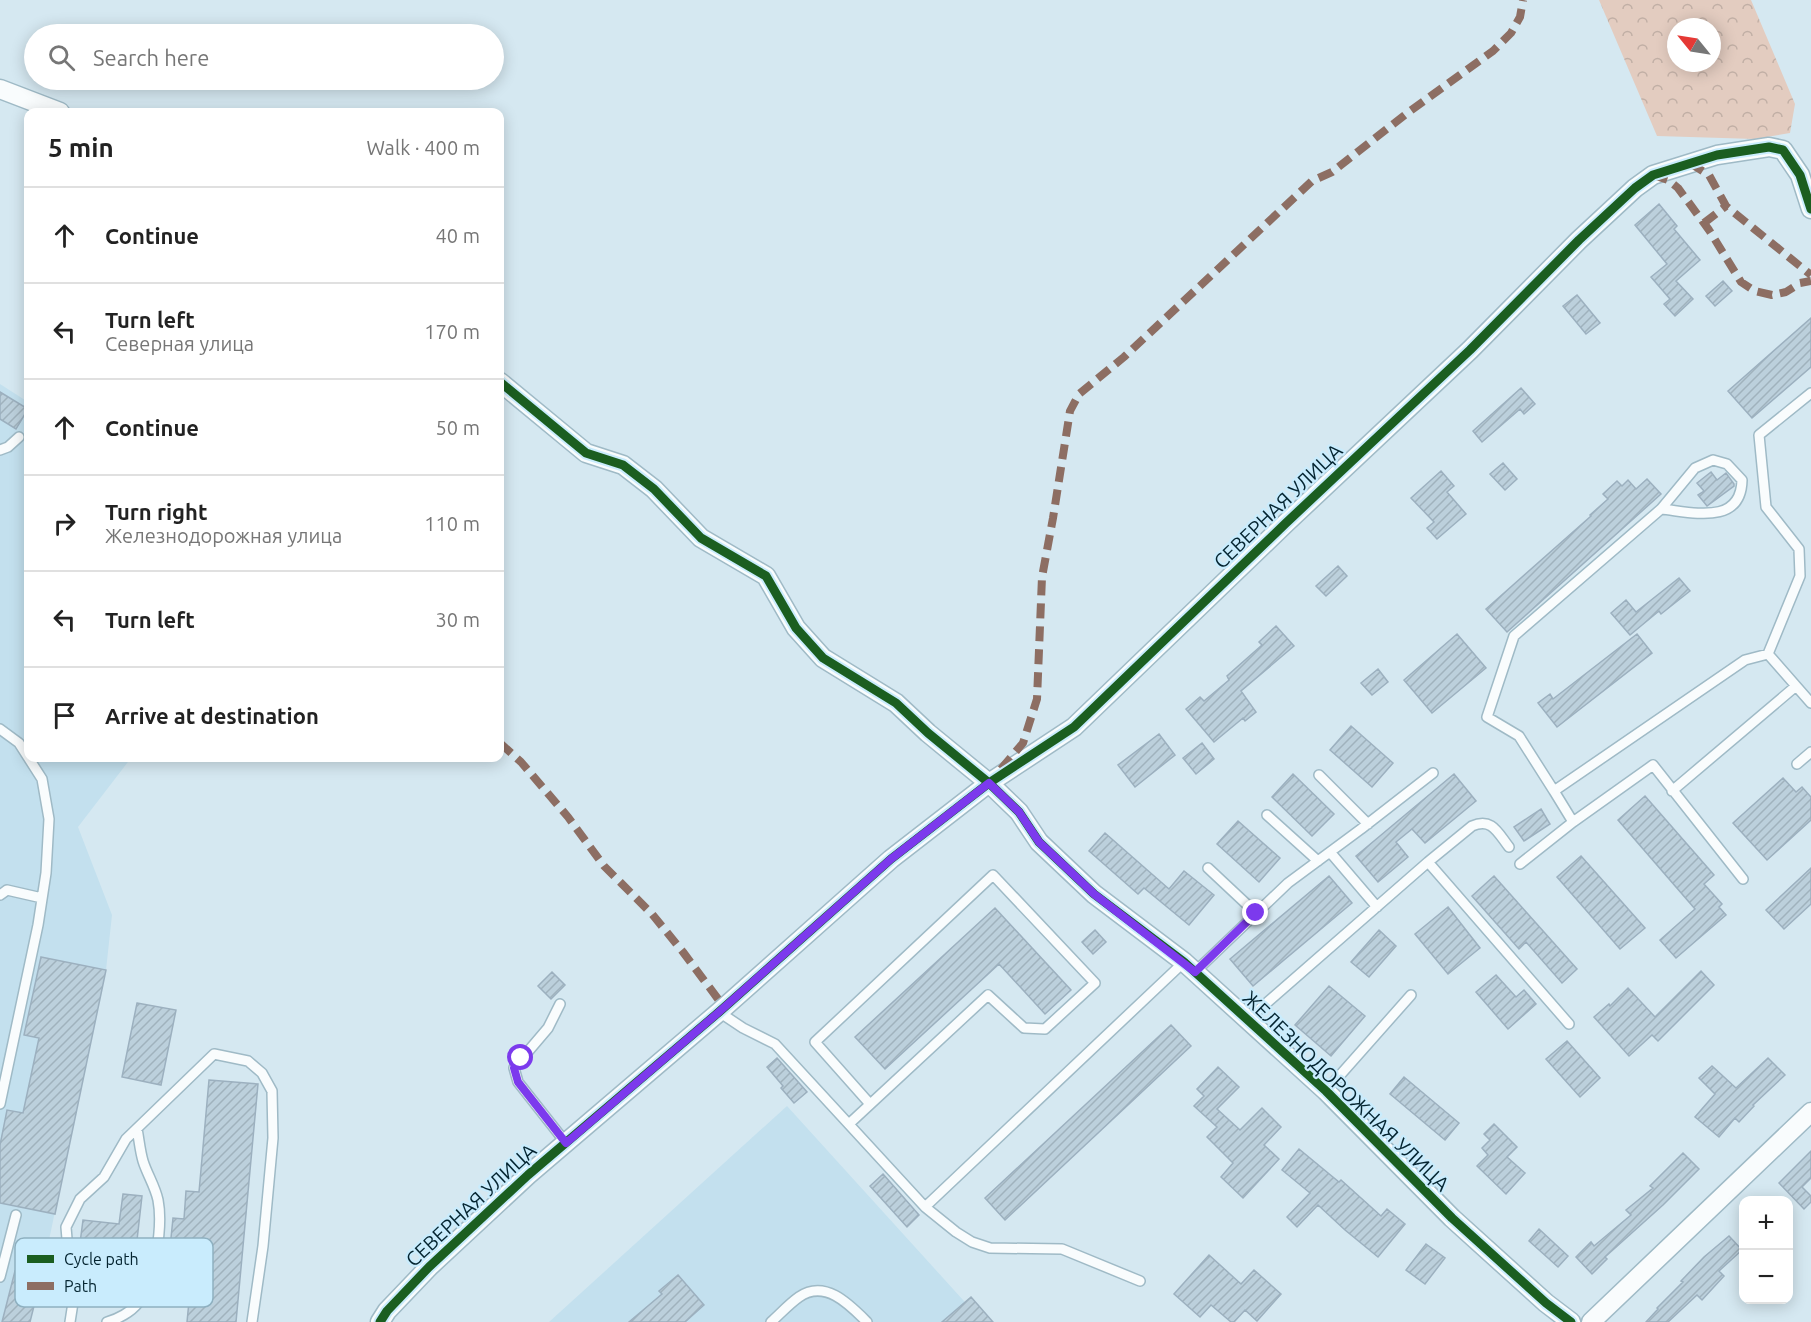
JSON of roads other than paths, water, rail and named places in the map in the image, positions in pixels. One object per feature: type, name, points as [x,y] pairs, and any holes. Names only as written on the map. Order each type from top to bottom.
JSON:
[{"type":"street","points":[[0,89],[50,108]]},
{"type":"street","name":"СЕВЕРНАЯ УЛИЦА","points":[[380,1322],[387,1311],[429,1267],[528,1175],[719,1012],[891,859],[989,783],[1074,727],[1470,350],[1579,240],[1635,188],[1653,175],[1717,155],[1768,147],[1783,150],[1800,175],[1811,209]]},
{"type":"street","name":"ЖЕЛЕЗНОДОРОЖНАЯ УЛИЦА","points":[[504,385],[586,453],[623,465],[654,489],[701,538],[766,576],[796,628],[823,658],[896,703],[928,733],[989,783],[1019,812],[1039,842],[1094,894],[1189,967],[1326,1091],[1452,1218],[1570,1322]]},
{"type":"street","points":[[1591,1322],[1811,1112]]},
{"type":"lane","points":[[1768,654],[1800,576],[1800,549],[1766,507],[1759,435],[1811,393]]},
{"type":"lane","points":[[0,450],[8,447],[19,437]]},
{"type":"lane","points":[[1573,822],[1519,736],[1487,717],[1514,636],[1661,509],[1695,468],[1713,460],[1727,464],[1742,480],[1742,493],[1733,507],[1714,514],[1661,509]]},
{"type":"lane","points":[[1768,654],[1811,703]]},
{"type":"lane","points":[[1554,791],[1745,660],[1768,654]]},
{"type":"lane","points":[[1672,791],[1796,686]]},
{"type":"lane","points":[[0,729],[19,743],[24,751]]},
{"type":"lane","points":[[1797,764],[1811,752]]},
{"type":"lane","points":[[0,1104],[38,925],[46,873],[49,819],[42,779],[31,762]]},
{"type":"lane","points":[[1520,864],[1573,822],[1653,765],[1743,879]]},
{"type":"lane","points":[[925,1207],[1189,967],[1256,913],[1288,883],[1433,773]]},
{"type":"lane","points":[[1319,775],[1368,824]]},
{"type":"lane","points":[[1267,815],[1318,861]]},
{"type":"lane","points":[[1247,1020],[1464,832],[1481,822],[1490,824],[1509,847]]},
{"type":"lane","points":[[1330,852],[1377,907]]},
{"type":"lane","points":[[1428,862],[1569,1023]]},
{"type":"lane","points":[[1208,868],[1256,913]]},
{"type":"lane","points":[[850,1123],[988,995],[1024,1028],[1045,1029],[1095,983],[993,875],[816,1042],[870,1104]]},
{"type":"lane","points":[[0,882],[4,893],[42,898]]},
{"type":"lane","points":[[1326,1091],[1411,994]]},
{"type":"lane","points":[[560,1004],[548,1028],[514,1068],[518,1082],[566,1143]]},
{"type":"lane","points":[[719,1012],[742,1028],[775,1044],[925,1207],[956,1232],[972,1242],[990,1248],[1062,1249],[1140,1281]]},
{"type":"lane","points":[[67,1238],[66,1227],[80,1199],[104,1177],[126,1139],[214,1054],[248,1062],[262,1073],[272,1091],[273,1138],[263,1246],[252,1322]]},
{"type":"lane","points":[[137,1129],[143,1162],[159,1201],[157,1238]]},
{"type":"lane","points":[[0,1277],[16,1215]]},
{"type":"lane","points":[[771,1322],[799,1297],[820,1290],[841,1299],[867,1322]]},
{"type":"lane","points":[[70,1322],[72,1307]]},
{"type":"lane","points":[[107,1322],[117,1319],[134,1307]]}]
